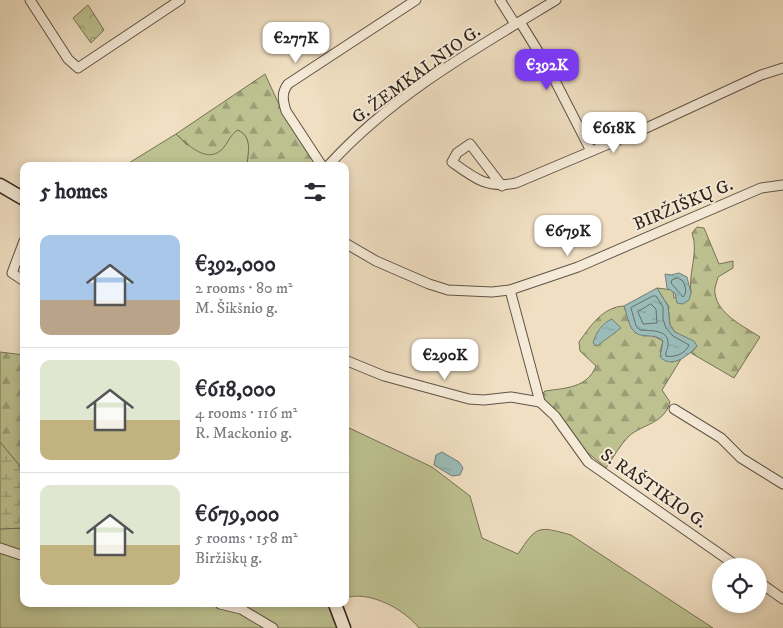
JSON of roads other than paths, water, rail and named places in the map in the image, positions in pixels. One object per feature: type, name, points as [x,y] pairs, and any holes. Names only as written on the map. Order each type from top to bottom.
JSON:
[{"type":"main road","points":[[0,185],[20,197]]},
{"type":"main road","points":[[336,607],[344,628]]},
{"type":"street","points":[[30,0],[68,59],[78,68],[180,0]]},
{"type":"street","points":[[319,162],[286,111],[283,102],[284,88],[416,0]]},
{"type":"street","points":[[500,0],[549,69],[591,151]]},
{"type":"street","name":"G. ŽEMKALNIO G.","points":[[332,162],[343,149],[389,110],[476,47],[556,0]]},
{"type":"street","points":[[502,186],[470,144],[457,153],[452,162],[484,182],[502,186],[532,177],[761,75],[783,68]]},
{"type":"street","name":"BIRŽIŠKŲ G.","points":[[349,245],[403,274],[448,290],[476,292],[510,290],[578,267],[761,188],[783,185]]},
{"type":"street","points":[[20,252],[12,273],[20,278]]},
{"type":"street","name":"S. RAŠTIKIO G.","points":[[510,290],[540,402],[555,416],[588,462],[726,558]]},
{"type":"street","points":[[349,362],[393,378],[469,399],[484,400],[511,396],[540,402]]},
{"type":"street","points":[[674,409],[721,438],[741,458],[783,484]]},
{"type":"street","points":[[0,548],[20,555]]},
{"type":"street","points":[[767,588],[783,599]]},
{"type":"street","points":[[233,607],[241,609],[273,628]]},
{"type":"water","points":[[679,273],[687,277],[691,293],[689,300],[683,304],[677,303],[675,293],[667,288],[665,274]]},
{"type":"water","points":[[657,288],[668,306],[670,325],[675,332],[694,341],[697,346],[680,360],[670,362],[660,357],[663,341],[656,337],[639,335],[631,328],[629,322],[624,306]]},
{"type":"water","points":[[612,319],[621,328],[597,346],[593,343],[598,332],[605,323]]},
{"type":"water","points":[[442,452],[459,462],[463,468],[460,475],[452,476],[434,465],[436,455]]}]
